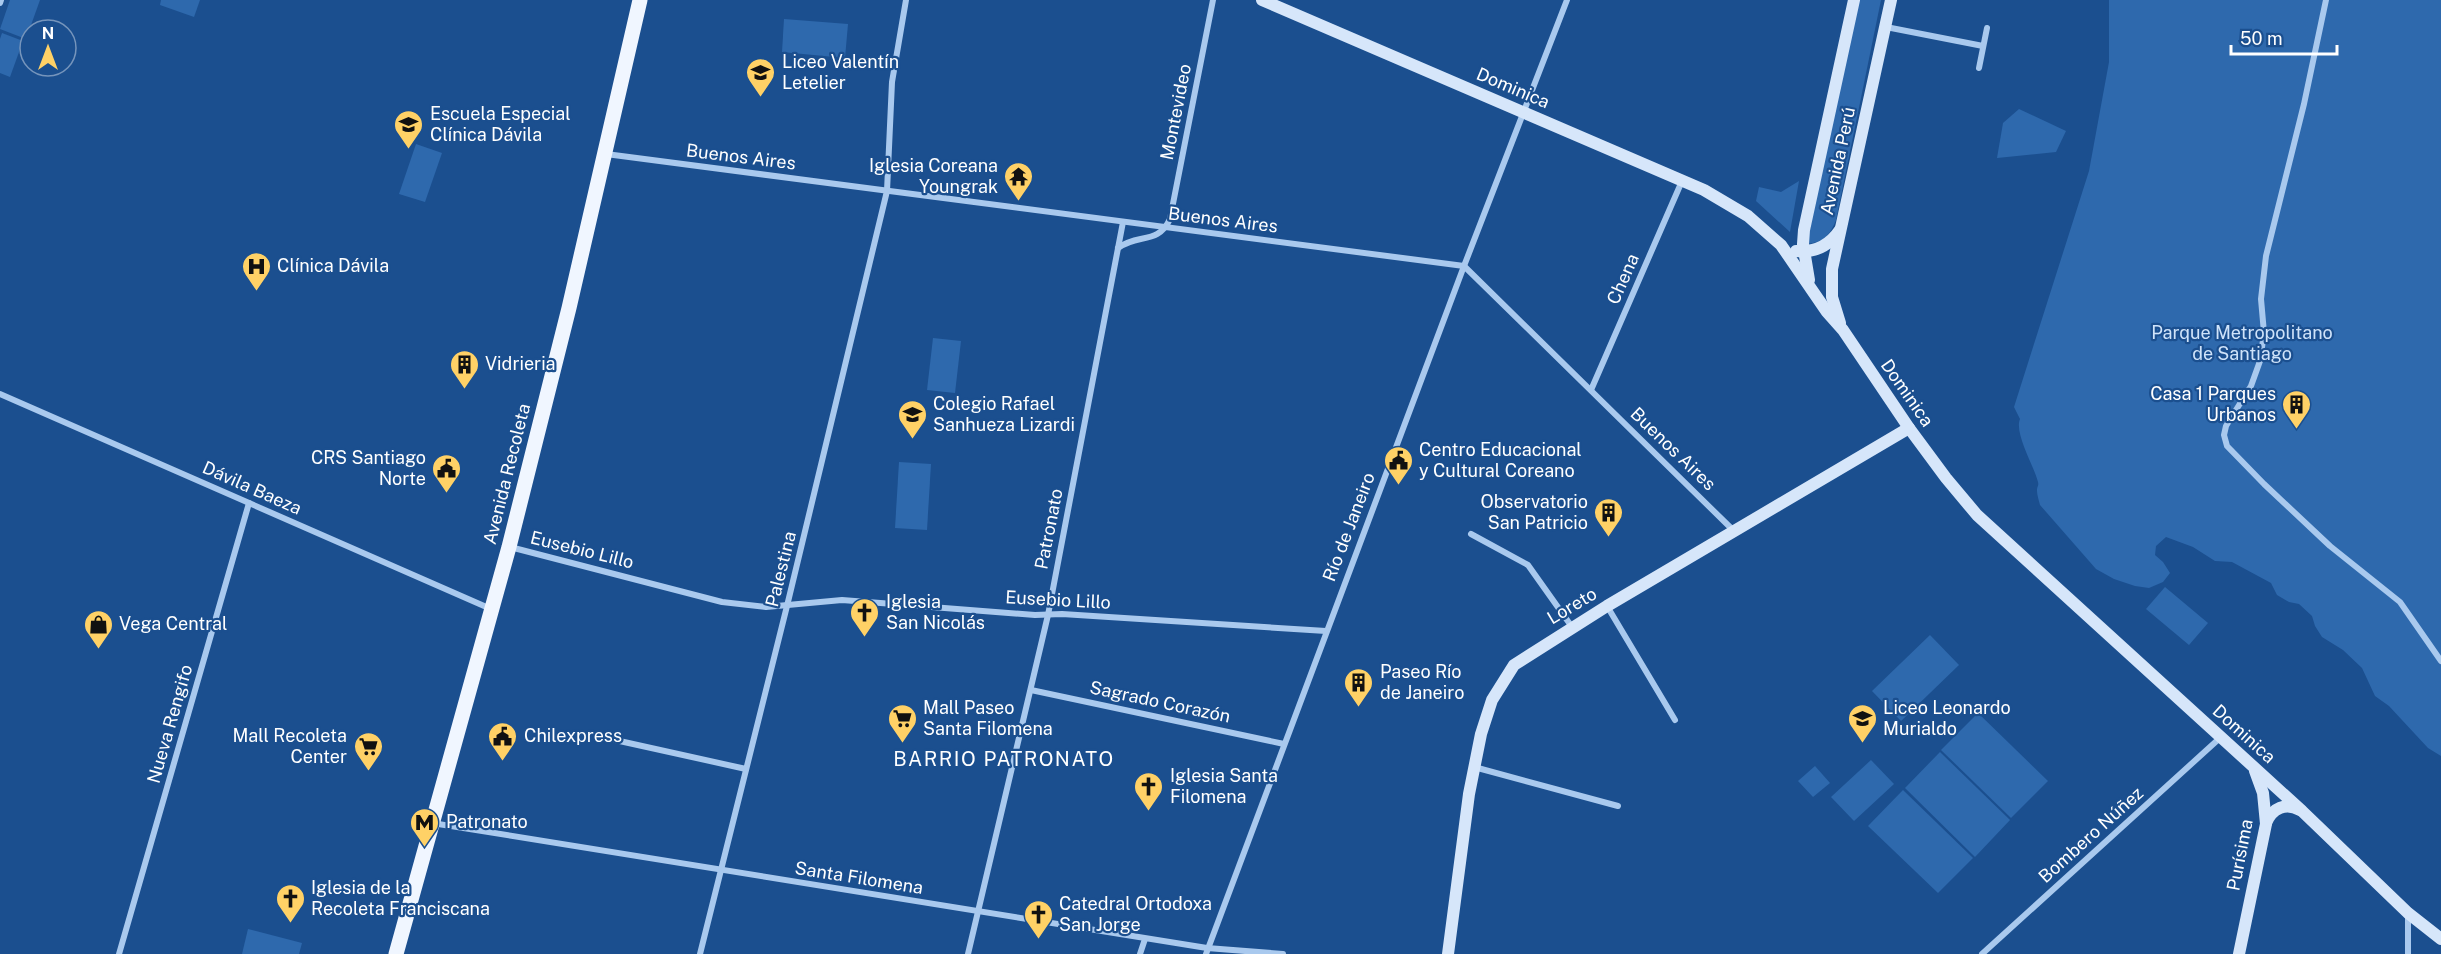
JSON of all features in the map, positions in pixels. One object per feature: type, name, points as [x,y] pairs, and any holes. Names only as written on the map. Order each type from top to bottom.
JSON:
[{"type":"main road","name":"Avenida Recoleta","points":[[396,954],[509,547],[569,308],[639,0]]},
{"type":"main road","name":"Dominica","points":[[1262,0],[1682,181],[1736,208],[1761,226],[1781,245],[1946,478],[1993,531],[2302,811],[2408,913],[2441,939]]},
{"type":"main road","name":"Avenida Perú","points":[[1812,290],[1804,252],[1804,230],[1854,0]]},
{"type":"main road","name":"Avenida Perú","points":[[1843,330],[1834,305],[1831,279],[1891,0]]},
{"type":"main road","points":[[1781,245],[1804,252],[1831,242],[1842,227]]},
{"type":"main road","name":"Loreto","points":[[1448,954],[1474,767],[1492,700],[1507,674],[1524,657],[1572,627],[1909,428]]},
{"type":"main road","name":"Purísima","points":[[2239,954],[2266,824],[2263,792],[2250,764]]},
{"type":"main road","points":[[2266,824],[2268,817],[2280,807],[2288,806],[2302,811]]},
{"type":"street","name":"Palestina","points":[[700,954],[887,191],[894,67],[906,0]]},
{"type":"street","name":"Montevideo","points":[[1166,228],[1173,204],[1213,0]]},
{"type":"street","name":"Río de Janeiro","points":[[1206,951],[1464,266],[1567,0]]},
{"type":"street","points":[[2326,0],[2304,104],[2266,256],[2261,299],[2264,333],[2260,361],[2251,386],[2226,426],[2224,435],[2227,446],[2264,484],[2330,546],[2392,595],[2407,610],[2441,661]]},
{"type":"street","points":[[1886,27],[1983,46]]},
{"type":"street","points":[[1979,68],[1987,28]]},
{"type":"street","name":"Buenos Aires","points":[[603,153],[1464,266],[1735,531]]},
{"type":"street","name":"Chena","points":[[1591,390],[1682,181]]},
{"type":"street","name":"Patronato","points":[[968,954],[1048,615],[1123,222]]},
{"type":"street","points":[[1118,248],[1131,240],[1159,235],[1166,228]]},
{"type":"street","name":"Dávila Baeza","points":[[0,394],[492,609]]},
{"type":"street","name":"Nueva Rengifo","points":[[120,954],[249,503]]},
{"type":"street","points":[[1471,534],[1528,566],[1572,627]]},
{"type":"street","name":"Eusebio Lillo","points":[[509,547],[722,602],[757,607],[842,600],[1048,615],[1326,631]]},
{"type":"street","points":[[1607,606],[1675,720]]},
{"type":"street","name":"Sagrado Corazón","points":[[1031,690],[1284,744]]},
{"type":"street","name":"Bombero Núñez","points":[[1982,954],[2221,737]]},
{"type":"street","points":[[615,740],[746,769]]},
{"type":"street","points":[[1474,767],[1618,806]]},
{"type":"street","name":"Santa Filomena","points":[[432,823],[1145,939],[1206,951],[1283,954]]},
{"type":"street","points":[[2408,913],[2408,954]]},
{"type":"street","points":[[1140,954],[1145,939]]},
{"type":"green space","points":[[10,0],[40,0],[34,18],[18,18],[18,36],[0,29]]},
{"type":"green space","points":[[161,0],[200,0],[194,17],[160,5]]},
{"type":"green space","points":[[1856,0],[1881,0],[1836,220],[1826,237],[1818,242],[1807,244]]},
{"type":"green space","name":"Parque Metropolitano de Santiago","points":[[2109,0],[2441,0],[2441,756],[2428,748],[2389,706],[2375,696],[2362,668],[2343,650],[2322,637],[2312,616],[2299,604],[2289,602],[2277,595],[2271,583],[2232,562],[2215,561],[2193,547],[2166,537],[2156,546],[2155,555],[2170,573],[2163,582],[2149,588],[2114,579],[2096,569],[2040,505],[2037,493],[2038,482],[2022,441],[2020,419],[2014,407],[2089,171],[2109,62]]},
{"type":"green space","points":[[784,19],[848,24],[845,58],[782,52]]},
{"type":"green space","points":[[2,33],[18,39],[18,55],[10,77],[0,73]]},
{"type":"green space","points":[[2019,109],[2066,131],[2056,152],[1997,158],[2003,123]]},
{"type":"green space","points":[[416,144],[442,153],[425,202],[399,194]]},
{"type":"green space","points":[[1799,181],[1790,232],[1756,201],[1759,187],[1781,192]]},
{"type":"green space","points":[[933,338],[961,341],[955,393],[927,390]]},
{"type":"green space","points":[[899,462],[931,464],[927,530],[895,528]]},
{"type":"green space","points":[[2165,587],[2208,623],[2189,645],[2146,609]]},
{"type":"green space","points":[[1930,635],[1959,665],[1901,721],[1872,691]]},
{"type":"green space","points":[[1978,713],[2048,781],[2011,818],[1941,750]]},
{"type":"green space","points":[[1940,752],[2010,820],[1975,857],[1905,788]]},
{"type":"green space","points":[[1871,760],[1894,784],[1854,821],[1831,797]]},
{"type":"green space","points":[[1815,766],[1830,783],[1813,797],[1798,781]]},
{"type":"green space","points":[[1903,790],[1973,858],[1938,893],[1868,826]]},
{"type":"green space","points":[[248,929],[302,943],[299,954],[242,954]]},
{"type":"place","name":"Liceo Valentín Letelier","points":[[761,98]]},
{"type":"place","name":"Escuela Especial Clínica Dávila","points":[[409,150]]},
{"type":"place","name":"Iglesia Coreana Youngrak","points":[[1019,202]]},
{"type":"place","name":"Clínica Dávila","points":[[256,292]]},
{"type":"place","name":"Vidrieria","points":[[464,390]]},
{"type":"place","name":"Casa 1 Parques Urbanos","points":[[2297,430]]},
{"type":"place","name":"Colegio Rafael Sanhueza Lizardi","points":[[912,440]]},
{"type":"place","name":"Centro Educacional y Cultural Coreano","points":[[1398,486]]},
{"type":"place","name":"CRS Santiago Norte","points":[[447,494]]},
{"type":"place","name":"Observatorio San Patricio","points":[[1609,538]]},
{"type":"place","name":"Iglesia San Nicolás","points":[[865,638]]},
{"type":"place","name":"Vega Central","points":[[98,650]]},
{"type":"place","name":"Paseo Río de Janeiro","points":[[1359,708]]},
{"type":"place","name":"Mall Paseo Santa Filomena","points":[[902,744]]},
{"type":"place","name":"Liceo Leonardo Murialdo","points":[[1862,744]]},
{"type":"place","name":"Chilexpress","points":[[503,762]]},
{"type":"place","name":"Mall Recoleta Center","points":[[368,772]]},
{"type":"place","name":"Iglesia Santa Filomena","points":[[1149,812]]},
{"type":"place","name":"Patronato","points":[[425,848]]},
{"type":"place","name":"Iglesia de la Recoleta Franciscana","points":[[290,924]]},
{"type":"place","name":"Catedral Ortodoxa San Jorge","points":[[1038,940]]},
{"type":"district","name":"BARRIO PATRONATO","points":[[1004,759]]}]
